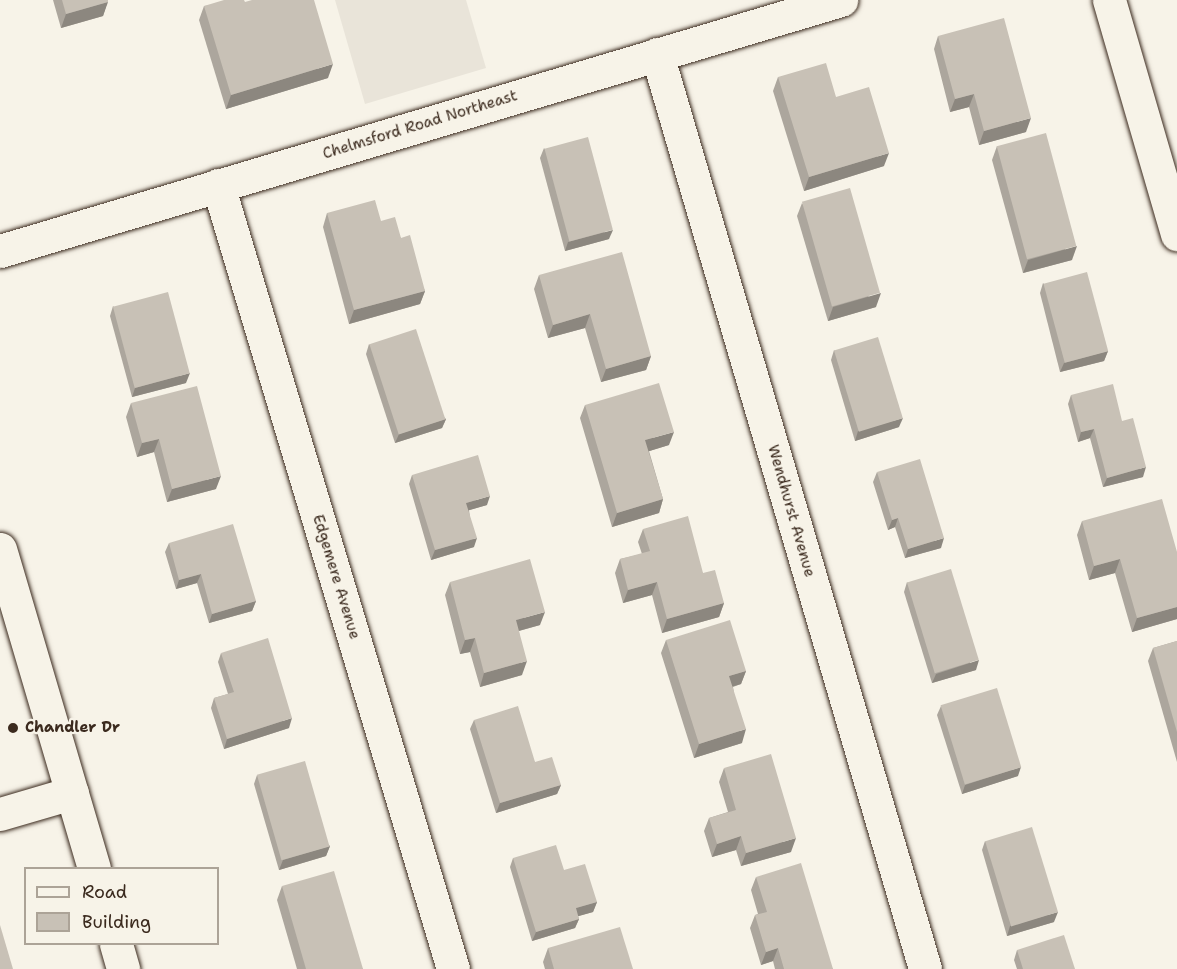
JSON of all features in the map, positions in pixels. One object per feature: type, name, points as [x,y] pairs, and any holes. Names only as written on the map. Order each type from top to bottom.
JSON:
[{"type":"street","name":"Chelmsford Road Northeast","points":[[0,251],[841,0]]},
{"type":"street","points":[[1109,0],[1177,234]]},
{"type":"street","name":"Wendhurst Avenue","points":[[657,54],[925,969]]},
{"type":"street","name":"Edgemere Avenue","points":[[218,185],[453,969]]},
{"type":"street","points":[[0,549],[94,867]]},
{"type":"street","points":[[0,814],[72,793]]},
{"type":"street","points":[[116,945],[123,969]]},
{"type":"shaded area","points":[[335,0],[466,0],[486,68],[365,104]]},
{"type":"building","points":[[62,0],[108,0],[108,2],[66,14]]},
{"type":"building","points":[[224,0],[244,0],[245,2],[314,0],[333,64],[231,95],[204,6]]},
{"type":"building","points":[[1004,18],[1031,118],[984,131],[974,94],[955,99],[938,36]]},
{"type":"building","points":[[826,63],[836,97],[869,87],[889,153],[809,177],[778,77]]},
{"type":"building","points":[[1046,133],[1076,246],[1027,259],[997,146]]},
{"type":"building","points":[[588,137],[613,230],[569,241],[545,149]]},
{"type":"building","points":[[850,188],[880,293],[832,307],[802,202]]},
{"type":"building","points":[[375,200],[381,221],[395,217],[401,238],[410,235],[425,291],[354,310],[327,213]]},
{"type":"building","points":[[622,252],[651,356],[606,369],[590,314],[553,325],[539,275]]},
{"type":"building","points":[[1087,272],[1108,351],[1065,363],[1044,284]]},
{"type":"building","points":[[168,292],[190,373],[135,388],[113,307]]},
{"type":"building","points":[[416,329],[445,419],[399,434],[369,344]]},
{"type":"building","points":[[878,337],[903,418],[859,432],[834,350]]},
{"type":"building","points":[[659,383],[674,432],[645,440],[663,499],[617,513],[585,405]]},
{"type":"building","points":[[1113,384],[1122,421],[1133,418],[1146,467],[1107,478],[1094,429],[1081,432],[1071,395]]},
{"type":"building","points":[[197,386],[221,476],[172,489],[159,439],[142,443],[131,403]]},
{"type":"building","points":[[478,455],[490,496],[466,503],[477,538],[435,550],[412,475]]},
{"type":"building","points":[[920,459],[944,538],[908,549],[898,518],[892,520],[877,472]]},
{"type":"building","points":[[1162,499],[1177,552],[1177,607],[1137,618],[1120,559],[1094,566],[1082,521]]},
{"type":"building","points":[[688,516],[703,573],[715,570],[724,603],[667,619],[657,582],[628,590],[620,559],[650,551],[643,529]]},
{"type":"building","points":[[233,524],[256,601],[212,614],[201,574],[179,580],[169,543]]},
{"type":"building","points":[[530,559],[545,612],[516,620],[527,661],[484,673],[475,638],[465,640],[450,582]]},
{"type":"building","points":[[951,569],[979,660],[935,673],[907,582]]},
{"type":"building","points":[[730,620],[746,671],[729,676],[746,729],[699,744],[666,640]]},
{"type":"building","points":[[268,638],[292,718],[227,739],[214,698],[234,692],[221,653]]},
{"type":"building","points":[[1177,641],[1177,732],[1153,648]]},
{"type":"building","points":[[997,688],[1021,767],[965,785],[941,705]]},
{"type":"building","points":[[518,706],[535,762],[552,757],[561,785],[500,803],[474,720]]},
{"type":"building","points":[[771,754],[796,838],[746,853],[741,836],[717,844],[709,818],[736,810],[724,768]]},
{"type":"building","points":[[305,761],[330,847],[281,860],[257,775]]},
{"type":"building","points":[[1032,827],[1058,912],[1011,926],[985,841]]},
{"type":"building","points":[[556,845],[564,870],[585,864],[597,902],[576,908],[579,919],[536,932],[513,858]]},
{"type":"building","points":[[801,863],[833,969],[784,969],[778,948],[766,952],[755,915],[767,912],[756,877]]},
{"type":"building","points":[[334,871],[363,969],[306,969],[282,886]]},
{"type":"building","points":[[0,925],[13,969],[0,969]]},
{"type":"building","points":[[620,927],[633,969],[554,969],[548,948]]},
{"type":"building","points":[[1064,935],[1075,969],[1023,969],[1017,950]]},
{"type":"place","name":"Chandler Dr","points":[[13,728]]}]
